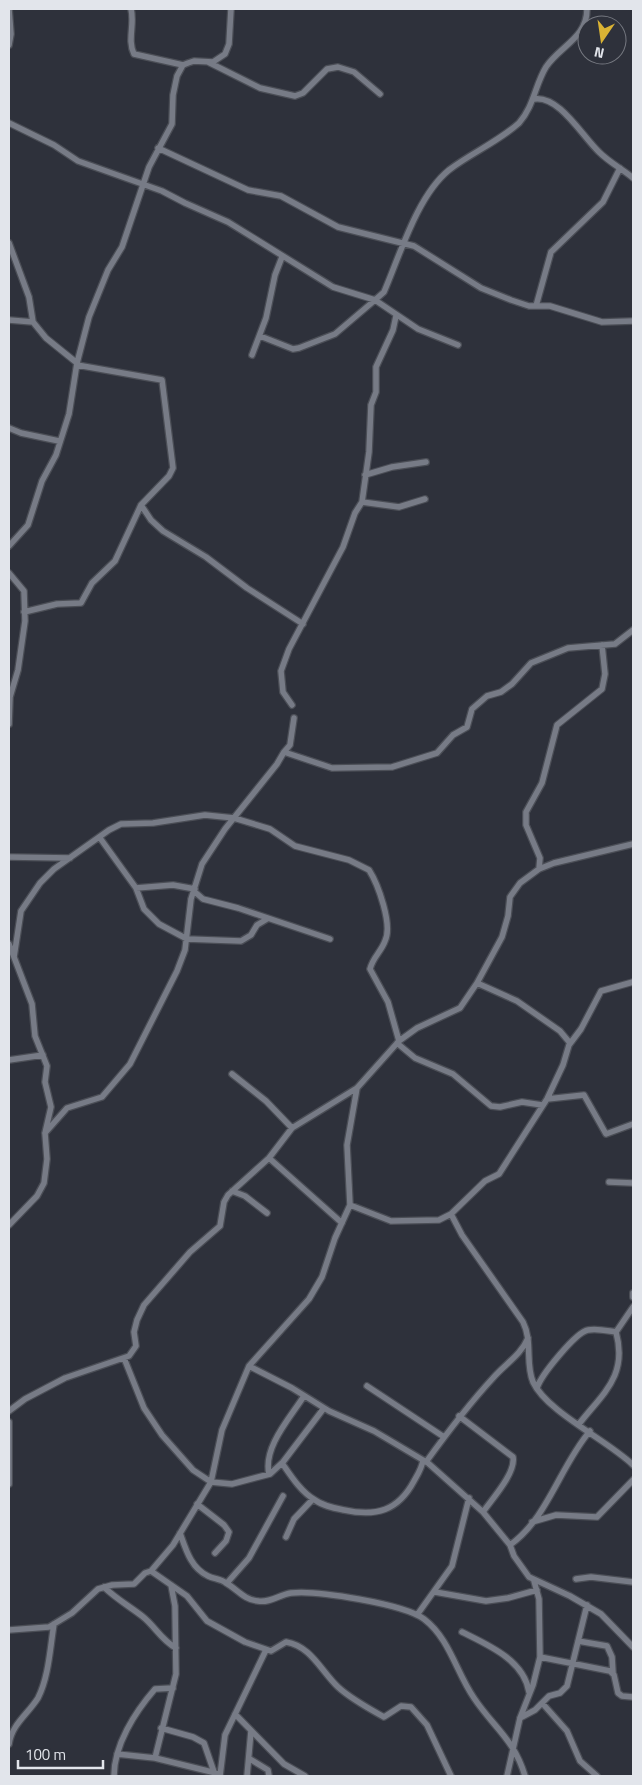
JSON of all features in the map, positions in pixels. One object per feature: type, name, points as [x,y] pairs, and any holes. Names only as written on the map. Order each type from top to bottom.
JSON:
[{"type":"street","points":[[9,9],[11,34],[9,45]]},
{"type":"street","points":[[131,9],[133,29],[130,44],[134,54],[183,65],[194,61],[208,62],[218,60],[228,50],[231,9]]},
{"type":"street","points":[[260,336],[293,349],[299,348],[335,334],[384,292],[422,204],[444,175],[510,132],[527,114],[549,63],[582,30],[587,9]]},
{"type":"street","points":[[208,62],[260,88],[295,96],[303,93],[327,69],[338,67],[354,72],[380,94]]},
{"type":"street","points":[[9,546],[30,520],[42,481],[56,454],[73,397],[77,364],[89,317],[108,270],[122,247],[142,185],[158,148],[172,124],[174,90],[177,76],[183,65]]},
{"type":"street","points":[[534,100],[543,99],[554,105],[570,118],[598,152],[633,178]]},
{"type":"street","points":[[9,123],[54,145],[78,161],[162,191],[228,222],[246,231],[282,257],[306,269],[333,287],[375,300],[396,316],[418,329],[458,345]]},
{"type":"street","points":[[158,148],[248,190],[281,196],[347,230],[414,246],[489,292],[525,305],[550,306],[602,322],[633,321]]},
{"type":"street","points":[[536,306],[551,252],[603,202],[620,168]]},
{"type":"street","points":[[9,243],[29,297],[33,322],[46,338],[77,364],[138,374],[164,382],[164,403],[170,430],[173,468],[169,476],[141,505],[115,561],[92,583],[81,603],[57,604],[24,612]]},
{"type":"street","points":[[252,355],[270,305],[275,275],[282,257]]},
{"type":"street","points":[[292,705],[286,697],[280,675],[289,649],[343,547],[355,513],[362,502],[370,452],[371,405],[376,392],[376,367],[396,316]]},
{"type":"street","points":[[9,320],[33,322]]},
{"type":"street","points":[[9,428],[21,433],[59,441]]},
{"type":"street","points":[[365,475],[392,467],[426,462]]},
{"type":"street","points":[[362,502],[399,507],[425,499]]},
{"type":"street","points":[[141,505],[150,520],[163,531],[199,553],[247,588],[303,624]]},
{"type":"street","points":[[9,573],[24,591],[26,621],[18,670],[10,697],[9,724]]},
{"type":"street","points":[[284,752],[335,769],[392,767],[433,755],[444,747],[456,732],[467,727],[472,709],[480,701],[507,688],[532,663],[568,648],[615,644],[633,630]]},
{"type":"street","points":[[539,869],[540,858],[526,825],[526,812],[542,783],[558,725],[602,689],[606,674],[602,645]]},
{"type":"street","points":[[45,1133],[67,1108],[102,1097],[130,1064],[168,992],[187,939],[191,899],[202,864],[234,818],[290,745],[294,718]]},
{"type":"street","points":[[14,957],[21,911],[45,876],[121,824],[153,823],[204,815],[234,818],[270,829],[295,846],[349,860],[369,870],[384,911],[387,932],[385,942],[375,954],[370,969],[388,1002],[398,1042],[415,1058],[453,1074],[491,1106],[500,1108],[522,1102],[542,1106]]},
{"type":"street","points":[[100,838],[136,888],[144,909],[154,921],[187,939],[242,941],[267,919]]},
{"type":"street","points":[[9,1411],[25,1399],[65,1378],[130,1356],[136,1346],[135,1326],[144,1305],[190,1252],[220,1226],[224,1202],[232,1191],[269,1158],[292,1128],[357,1088],[398,1042],[426,1024],[453,1012],[466,1000],[478,983],[506,928],[510,897],[514,889],[539,869],[554,863],[633,844]]},
{"type":"street","points":[[9,857],[70,858]]},
{"type":"street","points":[[136,888],[166,885],[195,890],[203,899],[238,908],[330,939]]},
{"type":"street","points":[[9,944],[32,1004],[35,1036],[46,1066],[45,1082],[52,1107],[45,1133],[48,1159],[44,1183],[37,1196],[9,1225]]},
{"type":"street","points":[[350,1205],[391,1221],[433,1221],[451,1214],[480,1184],[503,1170],[547,1099],[570,1043],[582,1029],[601,991],[633,982]]},
{"type":"street","points":[[478,983],[517,1001],[560,1031],[570,1043]]},
{"type":"street","points":[[9,1060],[43,1055]]},
{"type":"street","points":[[232,1074],[266,1101],[292,1128]]},
{"type":"street","points":[[9,1630],[49,1627],[104,1587],[134,1584],[145,1573],[151,1571],[180,1533],[211,1482],[222,1430],[249,1366],[314,1292],[322,1277],[329,1253],[350,1205],[348,1145],[357,1088]]},
{"type":"street","points":[[547,1099],[584,1095],[606,1134],[633,1124]]},
{"type":"street","points":[[269,1158],[342,1223]]},
{"type":"street","points":[[609,1182],[633,1183]]},
{"type":"street","points":[[232,1191],[244,1196],[267,1213]]},
{"type":"street","points":[[451,1214],[462,1235],[523,1322],[528,1336],[530,1370],[536,1388],[558,1411],[590,1431],[633,1465]]},
{"type":"street","points":[[633,1292],[633,1297]]},
{"type":"street","points":[[579,1424],[613,1383],[620,1359],[616,1332],[633,1307]]},
{"type":"street","points":[[536,1388],[555,1360],[583,1332],[592,1330],[616,1332]]},
{"type":"street","points":[[282,1464],[313,1499],[331,1507],[359,1513],[381,1512],[390,1507],[410,1488],[424,1461],[494,1376],[522,1349],[528,1336]]},
{"type":"street","points":[[124,1358],[144,1408],[162,1435],[193,1470],[211,1482],[232,1484],[269,1474],[282,1464],[324,1408]]},
{"type":"street","points":[[249,1366],[324,1408],[374,1431],[424,1461],[483,1512],[510,1545],[521,1568],[534,1581],[538,1590],[540,1657],[520,1718],[507,1776]]},
{"type":"street","points":[[367,1386],[444,1437]]},
{"type":"street","points":[[269,1474],[267,1464],[270,1450],[304,1396]]},
{"type":"street","points":[[460,1416],[513,1458],[514,1463],[508,1475],[483,1512]]},
{"type":"street","points":[[9,1422],[9,1484]]},
{"type":"street","points":[[510,1545],[522,1536],[551,1495],[575,1450],[590,1431]]},
{"type":"street","points":[[628,1460],[633,1455]]},
{"type":"street","points":[[532,1522],[556,1515],[597,1517],[633,1480]]},
{"type":"street","points":[[227,1583],[250,1558],[283,1496]]},
{"type":"street","points":[[417,1615],[452,1566],[469,1498]]},
{"type":"street","points":[[286,1537],[294,1519],[313,1499]]},
{"type":"street","points":[[197,1504],[224,1525],[229,1532],[226,1541],[215,1553]]},
{"type":"street","points":[[180,1533],[188,1555],[199,1570],[227,1583],[245,1598],[259,1602],[292,1593],[324,1596],[366,1601],[417,1615],[435,1629],[444,1642],[470,1692],[514,1748],[525,1776]]},
{"type":"street","points":[[151,1571],[191,1599],[206,1621],[266,1650],[274,1650],[286,1642],[302,1649],[319,1662],[333,1682],[343,1691],[384,1717],[404,1705],[411,1707],[427,1725],[451,1776]]},
{"type":"street","points":[[576,1579],[591,1577],[633,1582]]},
{"type":"street","points":[[534,1581],[563,1592],[587,1605],[607,1620],[633,1647]]},
{"type":"street","points":[[155,1758],[176,1674],[175,1606],[170,1585]]},
{"type":"street","points":[[104,1587],[114,1597],[143,1616],[164,1640],[176,1648]]},
{"type":"street","points":[[435,1592],[486,1602],[538,1590]]},
{"type":"street","points":[[520,1718],[543,1704],[549,1696],[564,1690],[568,1682],[587,1605]]},
{"type":"street","points":[[9,1744],[15,1726],[37,1699],[42,1688],[54,1624]]},
{"type":"street","points":[[462,1632],[494,1648],[521,1670],[530,1692]]},
{"type":"street","points":[[578,1641],[607,1646],[612,1658],[613,1673],[618,1693],[622,1696],[633,1697]]},
{"type":"street","points":[[218,1774],[224,1735],[266,1650]]},
{"type":"street","points":[[540,1657],[613,1673]]},
{"type":"street","points":[[114,1776],[117,1754],[142,1703],[155,1689],[172,1688]]},
{"type":"street","points":[[543,1704],[563,1725],[580,1761],[597,1776]]},
{"type":"street","points":[[235,1714],[284,1764],[305,1776]]},
{"type":"street","points":[[161,1728],[193,1737],[204,1743],[218,1774]]},
{"type":"street","points":[[247,1776],[251,1731]]},
{"type":"street","points":[[117,1754],[155,1758],[218,1774]]},
{"type":"street","points":[[250,1759],[268,1770],[270,1776]]}]
